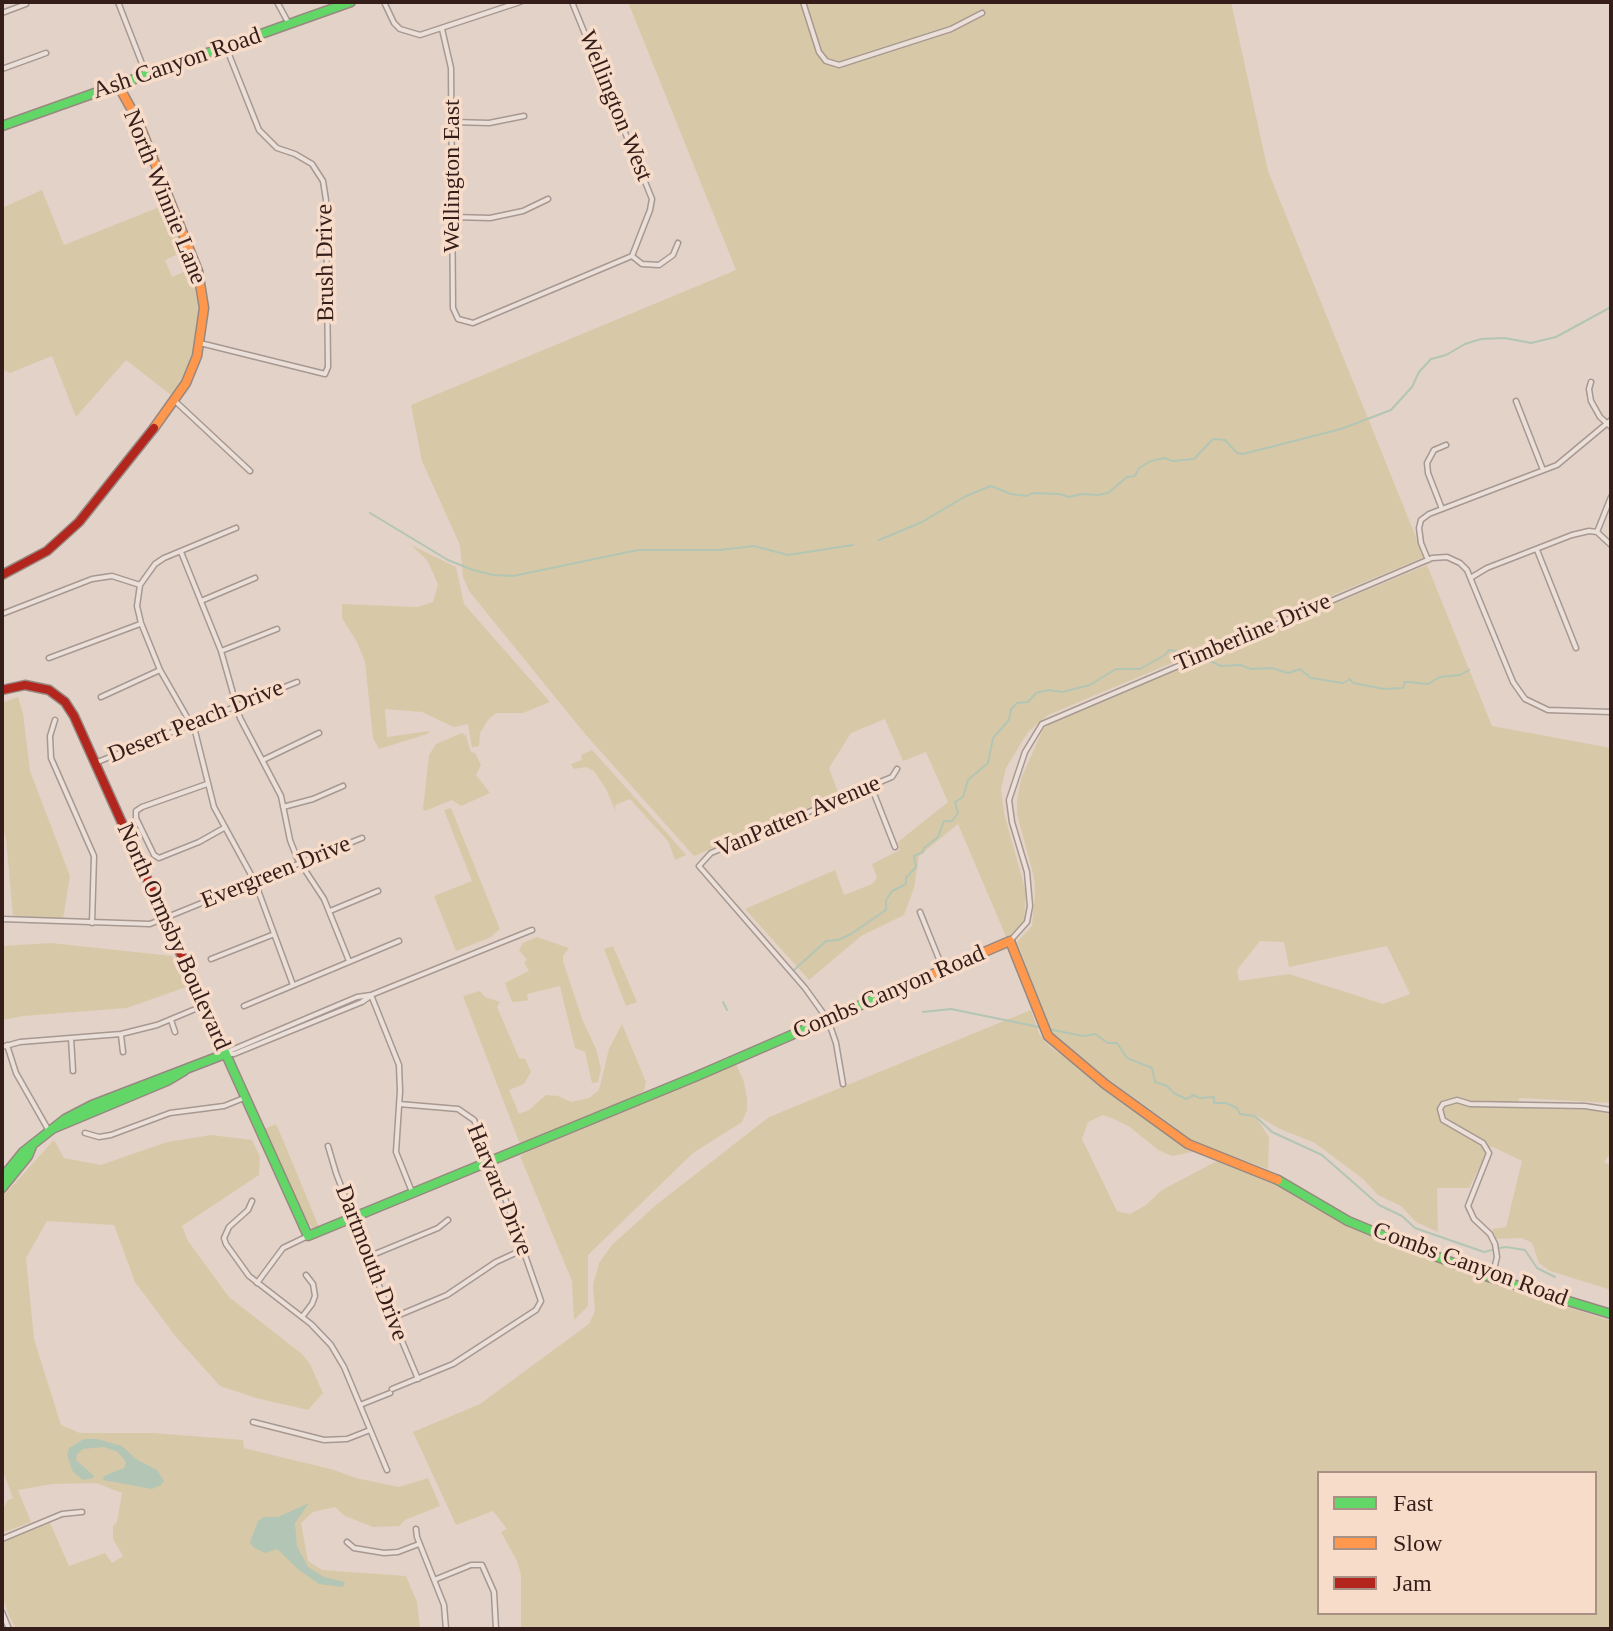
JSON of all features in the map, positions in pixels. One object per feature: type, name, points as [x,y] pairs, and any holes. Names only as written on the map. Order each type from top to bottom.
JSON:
[{"type":"street","points":[[118,2],[146,76]]},
{"type":"street","points":[[277,2],[289,24]]},
{"type":"street","name":"Ash Canyon Road","points":[[4,123],[351,2]]},
{"type":"street","points":[[384,2],[394,23],[403,31],[420,35],[520,2]]},
{"type":"street","name":"Wellington West","points":[[572,2],[652,199],[632,256]]},
{"type":"street","points":[[803,2],[819,52],[826,61],[839,65],[951,29],[982,13]]},
{"type":"street","points":[[2,13],[26,4]]},
{"type":"street","name":"Wellington East","points":[[442,29],[451,68],[453,308],[462,322],[473,323],[632,256]]},
{"type":"street","name":"Brush Drive","points":[[200,343],[325,374],[328,367],[326,200],[323,181],[312,164],[277,148],[259,130],[226,47]]},
{"type":"street","points":[[2,69],[46,53]]},
{"type":"street","name":"North Winnie Lane","points":[[2,575],[47,551],[72,529],[175,401],[193,369],[200,343],[204,308],[198,271],[138,121],[118,85]]},
{"type":"street","points":[[453,122],[489,123],[524,116]]},
{"type":"street","points":[[453,217],[490,218],[523,211],[548,199]]},
{"type":"street","points":[[632,256],[642,264],[659,265],[669,259],[678,243]]},
{"type":"street","points":[[1591,382],[1591,401],[1600,417],[1610,423],[1568,458],[1442,509],[1421,520],[1419,528],[1428,560],[1441,556],[1454,559],[1471,578],[1507,669],[1525,699],[1548,710],[1611,712]]},
{"type":"street","points":[[175,401],[250,471]]},
{"type":"street","points":[[1516,401],[1543,470]]},
{"type":"street","points":[[1442,509],[1427,463],[1434,450],[1446,445]]},
{"type":"street","points":[[1597,532],[1611,497]]},
{"type":"street","points":[[236,528],[155,564],[140,585],[137,606],[160,670],[192,723],[207,784],[224,828],[255,882],[293,985]]},
{"type":"street","points":[[1471,578],[1487,568],[1572,535],[1597,532],[1611,545]]},
{"type":"street","points":[[1537,549],[1576,648]]},
{"type":"street","points":[[180,551],[221,651],[236,705],[281,796],[290,840],[300,865],[330,911],[349,961]]},
{"type":"street","name":"Timberline Drive","points":[[1010,941],[1027,922],[1030,906],[1027,872],[1012,822],[1009,800],[1025,752],[1042,724],[1428,560]]},
{"type":"street","points":[[2,614],[92,579],[112,576],[140,585]]},
{"type":"street","points":[[201,601],[255,578]]},
{"type":"street","points":[[49,658],[141,623]]},
{"type":"street","points":[[221,651],[277,629]]},
{"type":"street","points":[[101,697],[160,670]]},
{"type":"street","name":"Desert Peach Drive","points":[[95,763],[297,682]]},
{"type":"street","name":"North Ormsby Boulevard","points":[[2,690],[25,685],[49,690],[65,702],[74,716],[165,919],[198,1008],[225,1054],[308,1236]]},
{"type":"street","points":[[55,720],[50,736],[51,758],[94,856],[92,923]]},
{"type":"street","points":[[263,760],[319,733]]},
{"type":"street","name":"VanPatten Avenue","points":[[828,1020],[805,988],[699,866],[711,853],[892,777],[897,769]]},
{"type":"street","points":[[207,784],[142,807],[136,811],[136,818],[154,855],[159,858],[224,828]]},
{"type":"street","points":[[283,807],[343,786]]},
{"type":"street","points":[[871,786],[895,847]]},
{"type":"street","name":"Evergreen Drive","points":[[2,919],[141,925],[165,919],[362,838]]},
{"type":"street","points":[[330,911],[378,891]]},
{"type":"street","points":[[920,912],[943,969]]},
{"type":"street","points":[[2,1178],[23,1152],[51,1130],[167,1081],[188,1068],[225,1054],[231,1048],[532,930]]},
{"type":"street","points":[[211,959],[273,934]]},
{"type":"street","points":[[244,1006],[399,941]]},
{"type":"street","name":"Combs Canyon Road","points":[[308,1236],[1010,941],[1048,1036],[1105,1084],[1175,1136],[1201,1150],[1268,1174],[1348,1221],[1492,1278],[1611,1314]]},
{"type":"street","points":[[371,995],[399,1065],[396,1152],[413,1194]]},
{"type":"street","points":[[51,1130],[16,1073],[4,1046],[121,1034],[171,1020],[198,1008]]},
{"type":"street","points":[[171,1020],[175,1032]]},
{"type":"street","points":[[828,1020],[836,1043],[843,1084]]},
{"type":"street","points":[[121,1034],[123,1052]]},
{"type":"street","points":[[71,1038],[73,1071]]},
{"type":"street","points":[[85,1133],[99,1137],[111,1135],[170,1113],[224,1106],[244,1098]]},
{"type":"street","points":[[1492,1278],[1497,1257],[1495,1244],[1490,1234],[1474,1219],[1468,1206],[1489,1153],[1483,1143],[1443,1120],[1440,1109],[1443,1104],[1457,1100],[1470,1104],[1585,1106],[1611,1110]]},
{"type":"street","name":"Harvard Drive","points":[[399,1104],[449,1107],[465,1112],[474,1120],[492,1161],[541,1301],[536,1310],[453,1364],[418,1379]]},
{"type":"street","points":[[2,1188],[28,1156],[32,1145]]},
{"type":"street","name":"Dartmouth Drive","points":[[328,1146],[418,1379]]},
{"type":"street","points":[[252,1201],[248,1210],[229,1227],[224,1238],[241,1266],[257,1283],[302,1317],[331,1345],[344,1367],[387,1470]]},
{"type":"street","points":[[370,1256],[438,1228],[448,1220]]},
{"type":"street","points":[[257,1283],[283,1248],[308,1236]]},
{"type":"street","points":[[392,1318],[447,1295],[496,1262],[522,1250]]},
{"type":"street","points":[[302,1317],[315,1296],[313,1284],[306,1275]]},
{"type":"street","points":[[360,1405],[418,1379]]},
{"type":"street","points":[[253,1422],[324,1440],[347,1439],[370,1430]]},
{"type":"street","points":[[2,1539],[62,1514],[82,1512]]},
{"type":"street","points":[[416,1529],[444,1605],[446,1629]]},
{"type":"street","points":[[347,1542],[354,1548],[384,1553],[398,1552],[419,1544]]},
{"type":"street","points":[[434,1580],[471,1565],[482,1565],[494,1592],[496,1629]]},
{"type":"street","points":[[2,1612],[9,1629]]},
{"type":"shaded area","points":[[628,2],[1231,2],[1268,171],[1424,557],[1048,715],[1028,732],[1006,768],[1001,789],[1004,813],[1026,892],[1024,920],[1007,939],[958,824],[919,856],[914,888],[904,915],[861,936],[809,980],[745,909],[835,870],[844,895],[872,884],[877,878],[872,864],[900,850],[898,842],[948,802],[926,752],[903,761],[885,719],[851,733],[829,768],[839,795],[694,856],[585,734],[469,591],[463,577],[460,545],[422,461],[411,405],[736,270]]},
{"type":"shaded area","points":[[42,190],[64,245],[167,204],[185,251],[165,260],[172,277],[192,268],[199,305],[199,325],[191,360],[171,395],[126,360],[76,417],[52,356],[10,373],[2,369],[2,208]]},
{"type":"shaded area","points":[[411,545],[456,567],[464,604],[550,702],[523,713],[496,713],[480,733],[479,746],[472,747],[468,724],[454,727],[422,712],[385,709],[387,737],[430,731],[379,749],[373,738],[365,662],[342,618],[342,604],[418,607],[433,602],[438,584],[427,560]]},
{"type":"shaded area","points":[[1427,565],[1492,726],[1611,748],[1611,1103],[1520,1098],[1514,1108],[1579,1108],[1611,1113],[1611,1152],[1604,1162],[1611,1166],[1611,1290],[1550,1271],[1539,1263],[1532,1243],[1522,1238],[1496,1239],[1492,1229],[1506,1227],[1522,1161],[1491,1146],[1469,1188],[1437,1188],[1438,1232],[1416,1222],[1401,1206],[1378,1195],[1363,1179],[1315,1143],[1254,1114],[1269,1137],[1268,1169],[1190,1141],[1086,1063],[1052,1033],[1017,942],[1032,926],[1035,892],[1017,814],[1017,801],[1021,779],[1043,729],[1052,722]],"holes":[[[1260,941],[1284,942],[1289,967],[1387,946],[1410,994],[1383,1004],[1289,974],[1239,981],[1237,970]]]},
{"type":"shaded area","points":[[18,697],[30,771],[70,876],[63,919],[13,916],[6,838],[2,826],[2,703]]},
{"type":"shaded area","points":[[462,733],[481,765],[476,775],[490,793],[461,806],[452,800],[425,811],[429,755],[436,744]]},
{"type":"shaded area","points":[[592,750],[686,855],[675,860],[668,841],[630,799],[615,805],[616,812],[594,771],[586,767],[574,769],[571,764],[582,760],[581,755]]},
{"type":"shaded area","points":[[451,808],[500,929],[491,937],[456,951],[434,896],[472,881],[444,810]]},
{"type":"shaded area","points":[[537,937],[569,948],[563,961],[582,1019],[596,1049],[601,1069],[598,1082],[592,1083],[585,1052],[575,1048],[560,986],[527,994],[528,1000],[525,1001],[512,1002],[505,983],[529,971],[524,962],[527,960],[519,950],[523,943]]},
{"type":"shaded area","points":[[51,943],[172,956],[186,987],[127,1008],[2,1020],[2,946]]},
{"type":"shaded area","points":[[613,946],[637,1002],[626,1006],[604,949]]},
{"type":"shaded area","points":[[480,991],[485,997],[500,1002],[497,1007],[519,1058],[525,1059],[531,1072],[524,1084],[509,1090],[519,1114],[529,1110],[546,1095],[571,1102],[589,1098],[599,1090],[609,1049],[622,1024],[646,1082],[644,1091],[623,1103],[520,1144],[463,996]]},
{"type":"shaded area","points":[[1031,1010],[1039,1034],[1049,1046],[1198,1151],[1172,1156],[1158,1150],[1130,1127],[1114,1119],[1103,1115],[1088,1122],[1082,1139],[1117,1211],[1130,1214],[1162,1190],[1217,1161],[1270,1181],[1314,1208],[1457,1271],[1611,1321],[1611,1629],[521,1629],[521,1575],[501,1532],[507,1529],[493,1511],[456,1525],[413,1432],[480,1404],[589,1324],[595,1311],[593,1285],[599,1263],[612,1245],[656,1205],[769,1117]]},
{"type":"shaded area","points":[[736,1064],[747,1099],[742,1122],[693,1153],[588,1255],[588,1306],[574,1320],[572,1281],[520,1156]]},
{"type":"shaded area","points":[[276,1124],[319,1227],[313,1228],[308,1223],[264,1129]]},
{"type":"shaded area","points":[[211,1135],[252,1140],[260,1157],[259,1175],[182,1226],[188,1241],[229,1297],[302,1354],[323,1393],[308,1410],[220,1386],[176,1337],[135,1282],[114,1225],[47,1221],[26,1258],[34,1339],[61,1425],[80,1433],[153,1433],[243,1440],[244,1448],[399,1487],[428,1478],[440,1506],[405,1520],[399,1526],[373,1527],[345,1516],[335,1507],[313,1512],[301,1523],[308,1561],[322,1570],[406,1576],[417,1602],[420,1629],[16,1629],[10,1618],[2,1596],[2,1544],[50,1523],[69,1566],[105,1553],[112,1563],[123,1556],[113,1539],[113,1526],[117,1522],[122,1493],[96,1483],[53,1484],[18,1490],[31,1522],[2,1533],[2,1510],[13,1498],[2,1469],[2,1191],[6,1193],[54,1140],[64,1158],[101,1165],[167,1142]]},
{"type":"shaded area","points":[[84,1439],[122,1446],[136,1459],[157,1470],[164,1481],[152,1489],[103,1480],[104,1476],[124,1468],[126,1462],[118,1452],[104,1447],[83,1449],[77,1454],[76,1460],[94,1476],[83,1480],[73,1472],[67,1455],[69,1448]]},
{"type":"shaded area","points":[[309,1503],[295,1523],[297,1546],[308,1567],[324,1577],[345,1582],[343,1587],[319,1584],[277,1549],[265,1553],[250,1542],[258,1521],[264,1517],[278,1517]]},
{"type":"waterway","points":[[879,540],[922,522],[966,496],[991,486],[1027,496],[1032,493],[1069,497],[1098,495],[1108,493],[1127,477],[1135,476],[1139,468],[1151,461],[1194,459],[1213,439],[1225,440],[1237,453],[1243,454],[1341,429],[1391,410],[1431,359],[1481,339],[1505,338],[1531,343],[1556,337],[1611,307]]},
{"type":"waterway","points":[[370,513],[448,560],[493,575],[513,576],[638,550],[720,550],[754,546],[788,555],[853,545]]},
{"type":"waterway","points":[[794,970],[826,941],[851,934],[886,910],[886,900],[892,891],[906,884],[906,878],[916,867],[914,856],[923,852],[938,837],[944,821],[952,821],[958,813],[955,802],[963,797],[968,780],[988,763],[993,738],[1009,720],[1011,709],[1017,703],[1028,702],[1036,693],[1049,690],[1062,692],[1090,685],[1116,669],[1140,669],[1169,650],[1195,654]]},
{"type":"waterway","points":[[1204,658],[1221,666],[1272,668],[1288,673],[1300,669],[1311,678],[1343,683],[1350,679],[1353,683],[1384,689],[1403,688],[1405,682],[1428,684],[1440,677],[1460,675],[1469,670]]},
{"type":"waterway","points":[[723,1002],[727,1010]]},
{"type":"waterway","points":[[923,1012],[951,1009],[1039,1027]]},
{"type":"waterway","points":[[1048,1029],[1083,1036],[1095,1034],[1108,1043],[1117,1043],[1127,1058],[1152,1068],[1155,1082],[1186,1099],[1194,1095],[1199,1098],[1214,1097],[1214,1103],[1226,1103],[1237,1108],[1240,1114],[1255,1116],[1272,1132],[1322,1155],[1379,1205],[1402,1216],[1415,1228],[1484,1252],[1492,1250]]},
{"type":"waterway","points":[[1499,1248],[1525,1250],[1537,1268],[1555,1277]]},
{"type":"traffic: fast","points":[[2,126],[351,2]]},
{"type":"traffic: fast","points":[[210,1019],[308,1236],[697,1076],[893,991]]},
{"type":"traffic: fast","points":[[2,1178],[23,1152],[65,1119],[92,1105],[225,1054]]},
{"type":"traffic: fast","points":[[52,1129],[184,1071]]},
{"type":"traffic: fast","points":[[2,1188],[28,1156],[32,1146]]},
{"type":"traffic: fast","points":[[1278,1180],[1348,1221],[1394,1240],[1492,1278],[1611,1314]]},
{"type":"traffic: slow","points":[[118,85],[138,121],[198,271],[204,308],[197,356],[186,383],[154,428]]},
{"type":"traffic: slow","points":[[893,991],[1010,941],[1048,1036],[1105,1084],[1188,1144],[1278,1180]]},
{"type":"traffic: jam","points":[[2,575],[47,551],[79,522],[154,428]]},
{"type":"traffic: jam","points":[[2,690],[25,685],[49,690],[65,702],[74,716],[210,1019]]}]
